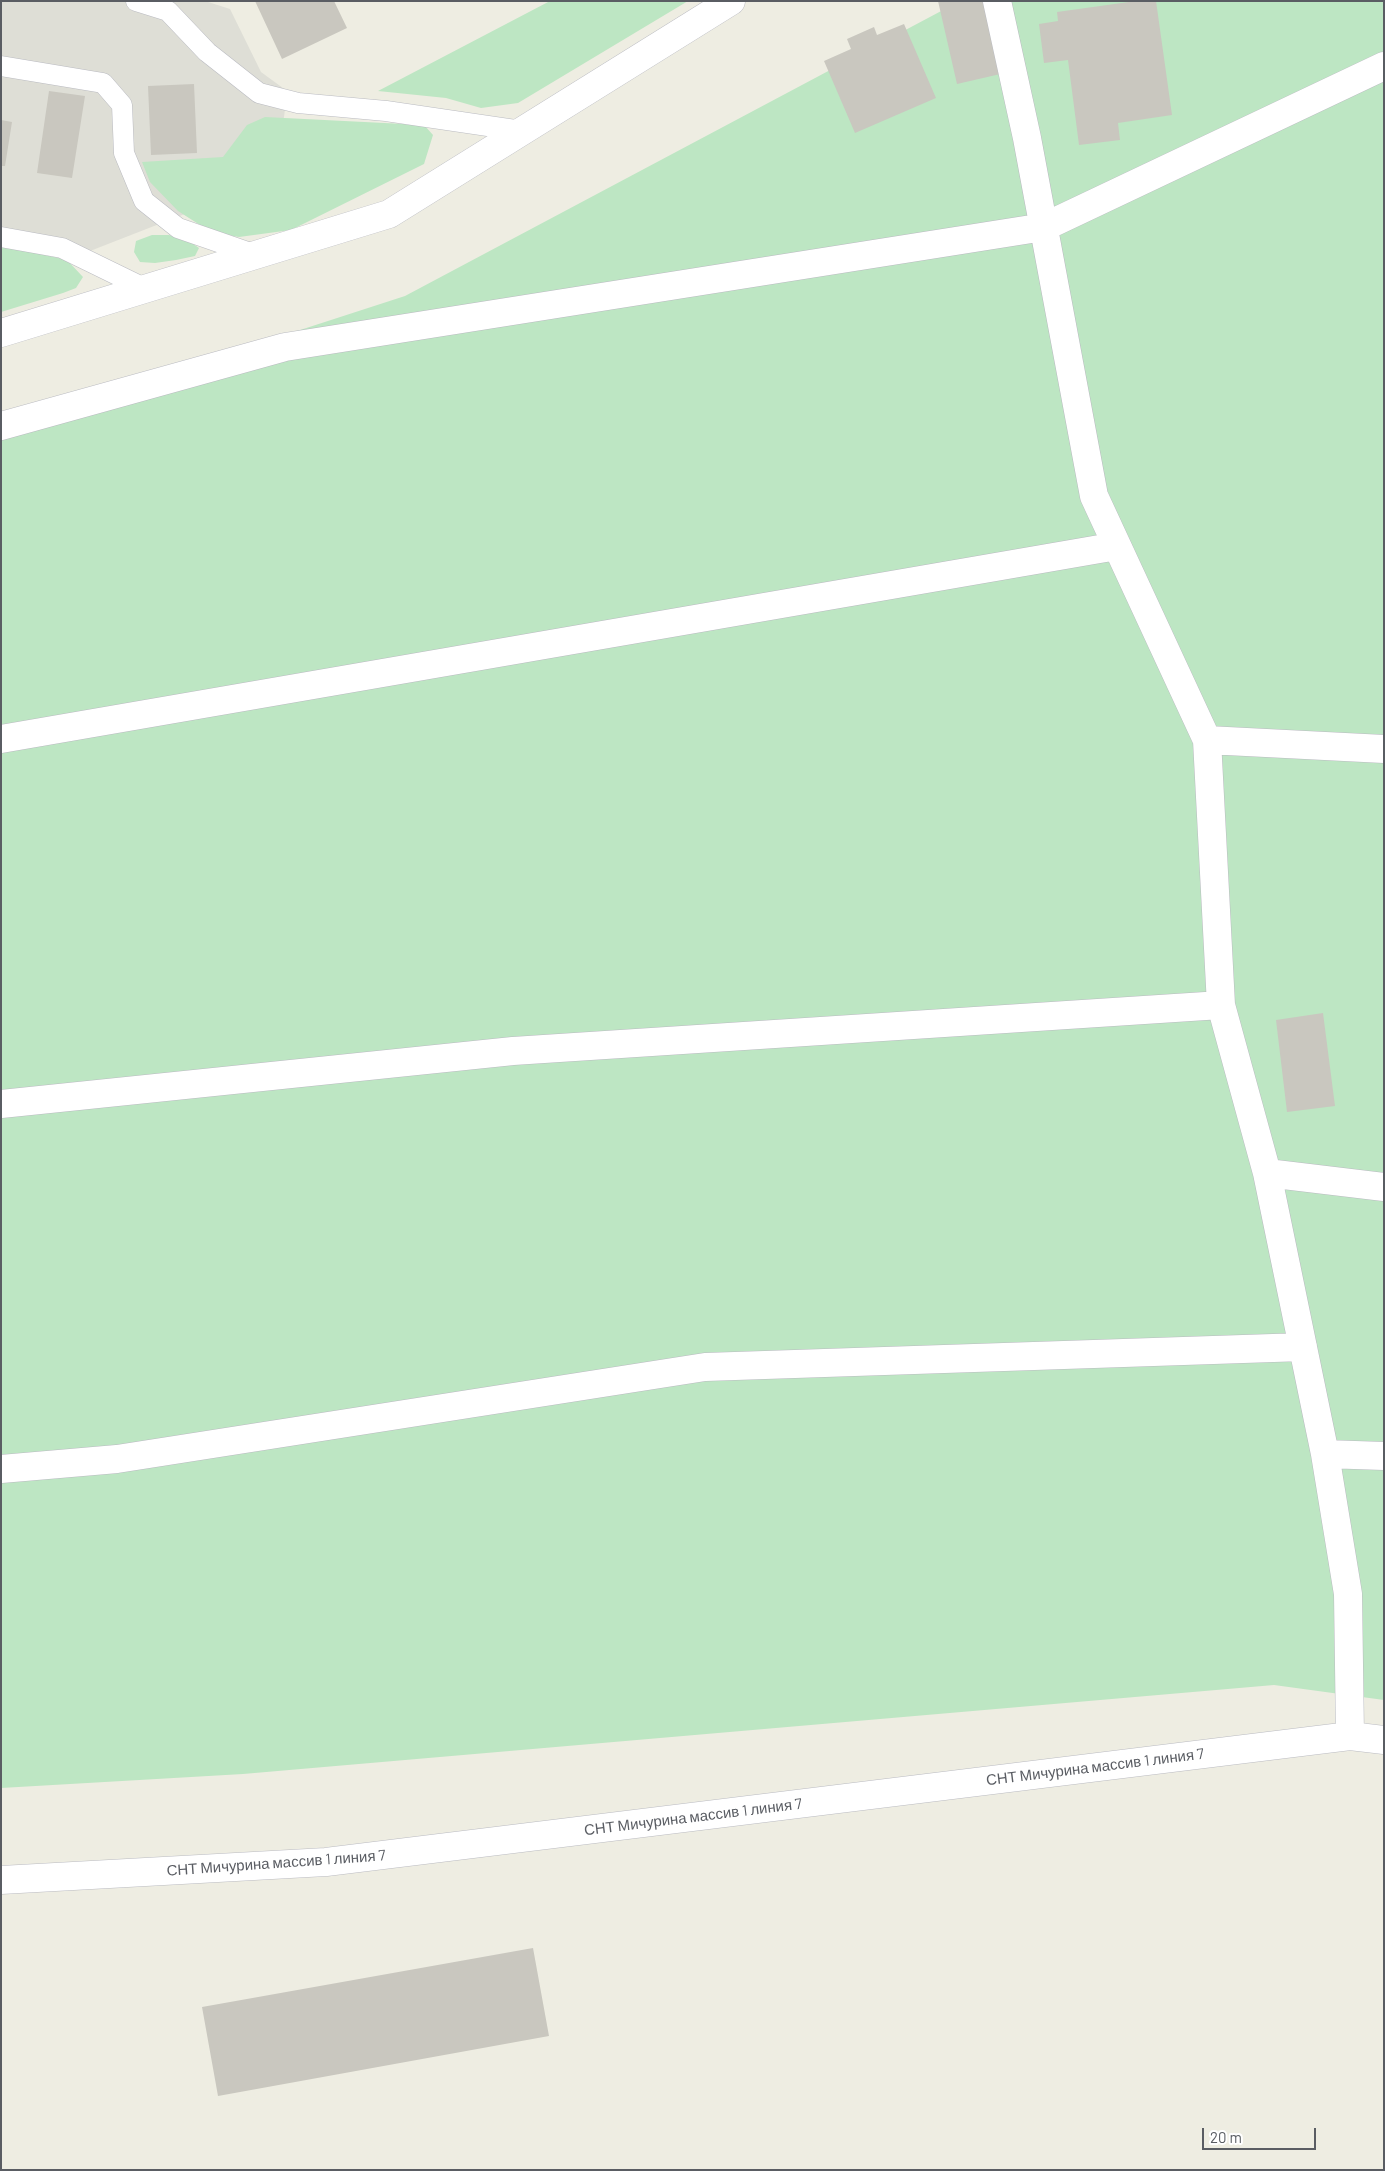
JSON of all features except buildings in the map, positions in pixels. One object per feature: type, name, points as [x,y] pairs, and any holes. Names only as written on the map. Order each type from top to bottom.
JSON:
[{"type":"street","points":[[1,333],[389,214],[731,1]]},
{"type":"street","points":[[997,1],[1027,138],[1094,496],[1207,740],[1221,1004],[1267,1173],[1325,1454],[1348,1594],[1350,1736]]},
{"type":"street","points":[[1,426],[285,347],[1044,227],[1384,66]]},
{"type":"street","points":[[1,739],[1117,546]]},
{"type":"street","points":[[1207,740],[1384,749]]},
{"type":"street","points":[[1,1104],[513,1051],[1221,1004]]},
{"type":"street","points":[[1267,1173],[1384,1187]]},
{"type":"street","points":[[1,1469],[117,1459],[705,1367],[1303,1347]]},
{"type":"street","points":[[1325,1454],[1384,1456]]},
{"type":"street","name":"СНТ Мичурина массив 1 линия 7","points":[[1,1880],[326,1862],[1350,1736],[1384,1740]]},
{"type":"lane","points":[[136,1],[168,11],[207,52],[259,93],[298,103],[386,111],[522,131]]},
{"type":"lane","points":[[1,66],[103,83],[122,105],[124,153],[144,201],[178,228],[256,255]]},
{"type":"lane","points":[[1,237],[62,248],[146,289]]},
{"type":"shaded area","points":[[1,1],[205,1],[230,9],[261,72],[287,91],[277,178],[67,260],[1,245]]},
{"type":"green space","points":[[550,1],[688,1],[518,103],[481,108],[446,98],[378,91]]},
{"type":"green space","points":[[960,1],[1384,1],[1384,1700],[1274,1685],[243,1774],[1,1788],[1,427],[405,296]]},
{"type":"green space","points":[[265,117],[425,126],[433,135],[424,164],[291,230],[239,237],[211,232],[178,211],[150,182],[142,162],[223,157],[247,125]]},
{"type":"green space","points":[[152,235],[169,235],[189,241],[199,248],[195,256],[155,263],[140,262],[134,252],[136,241]]},
{"type":"green space","points":[[1,245],[67,260],[83,277],[76,288],[1,312]]}]
